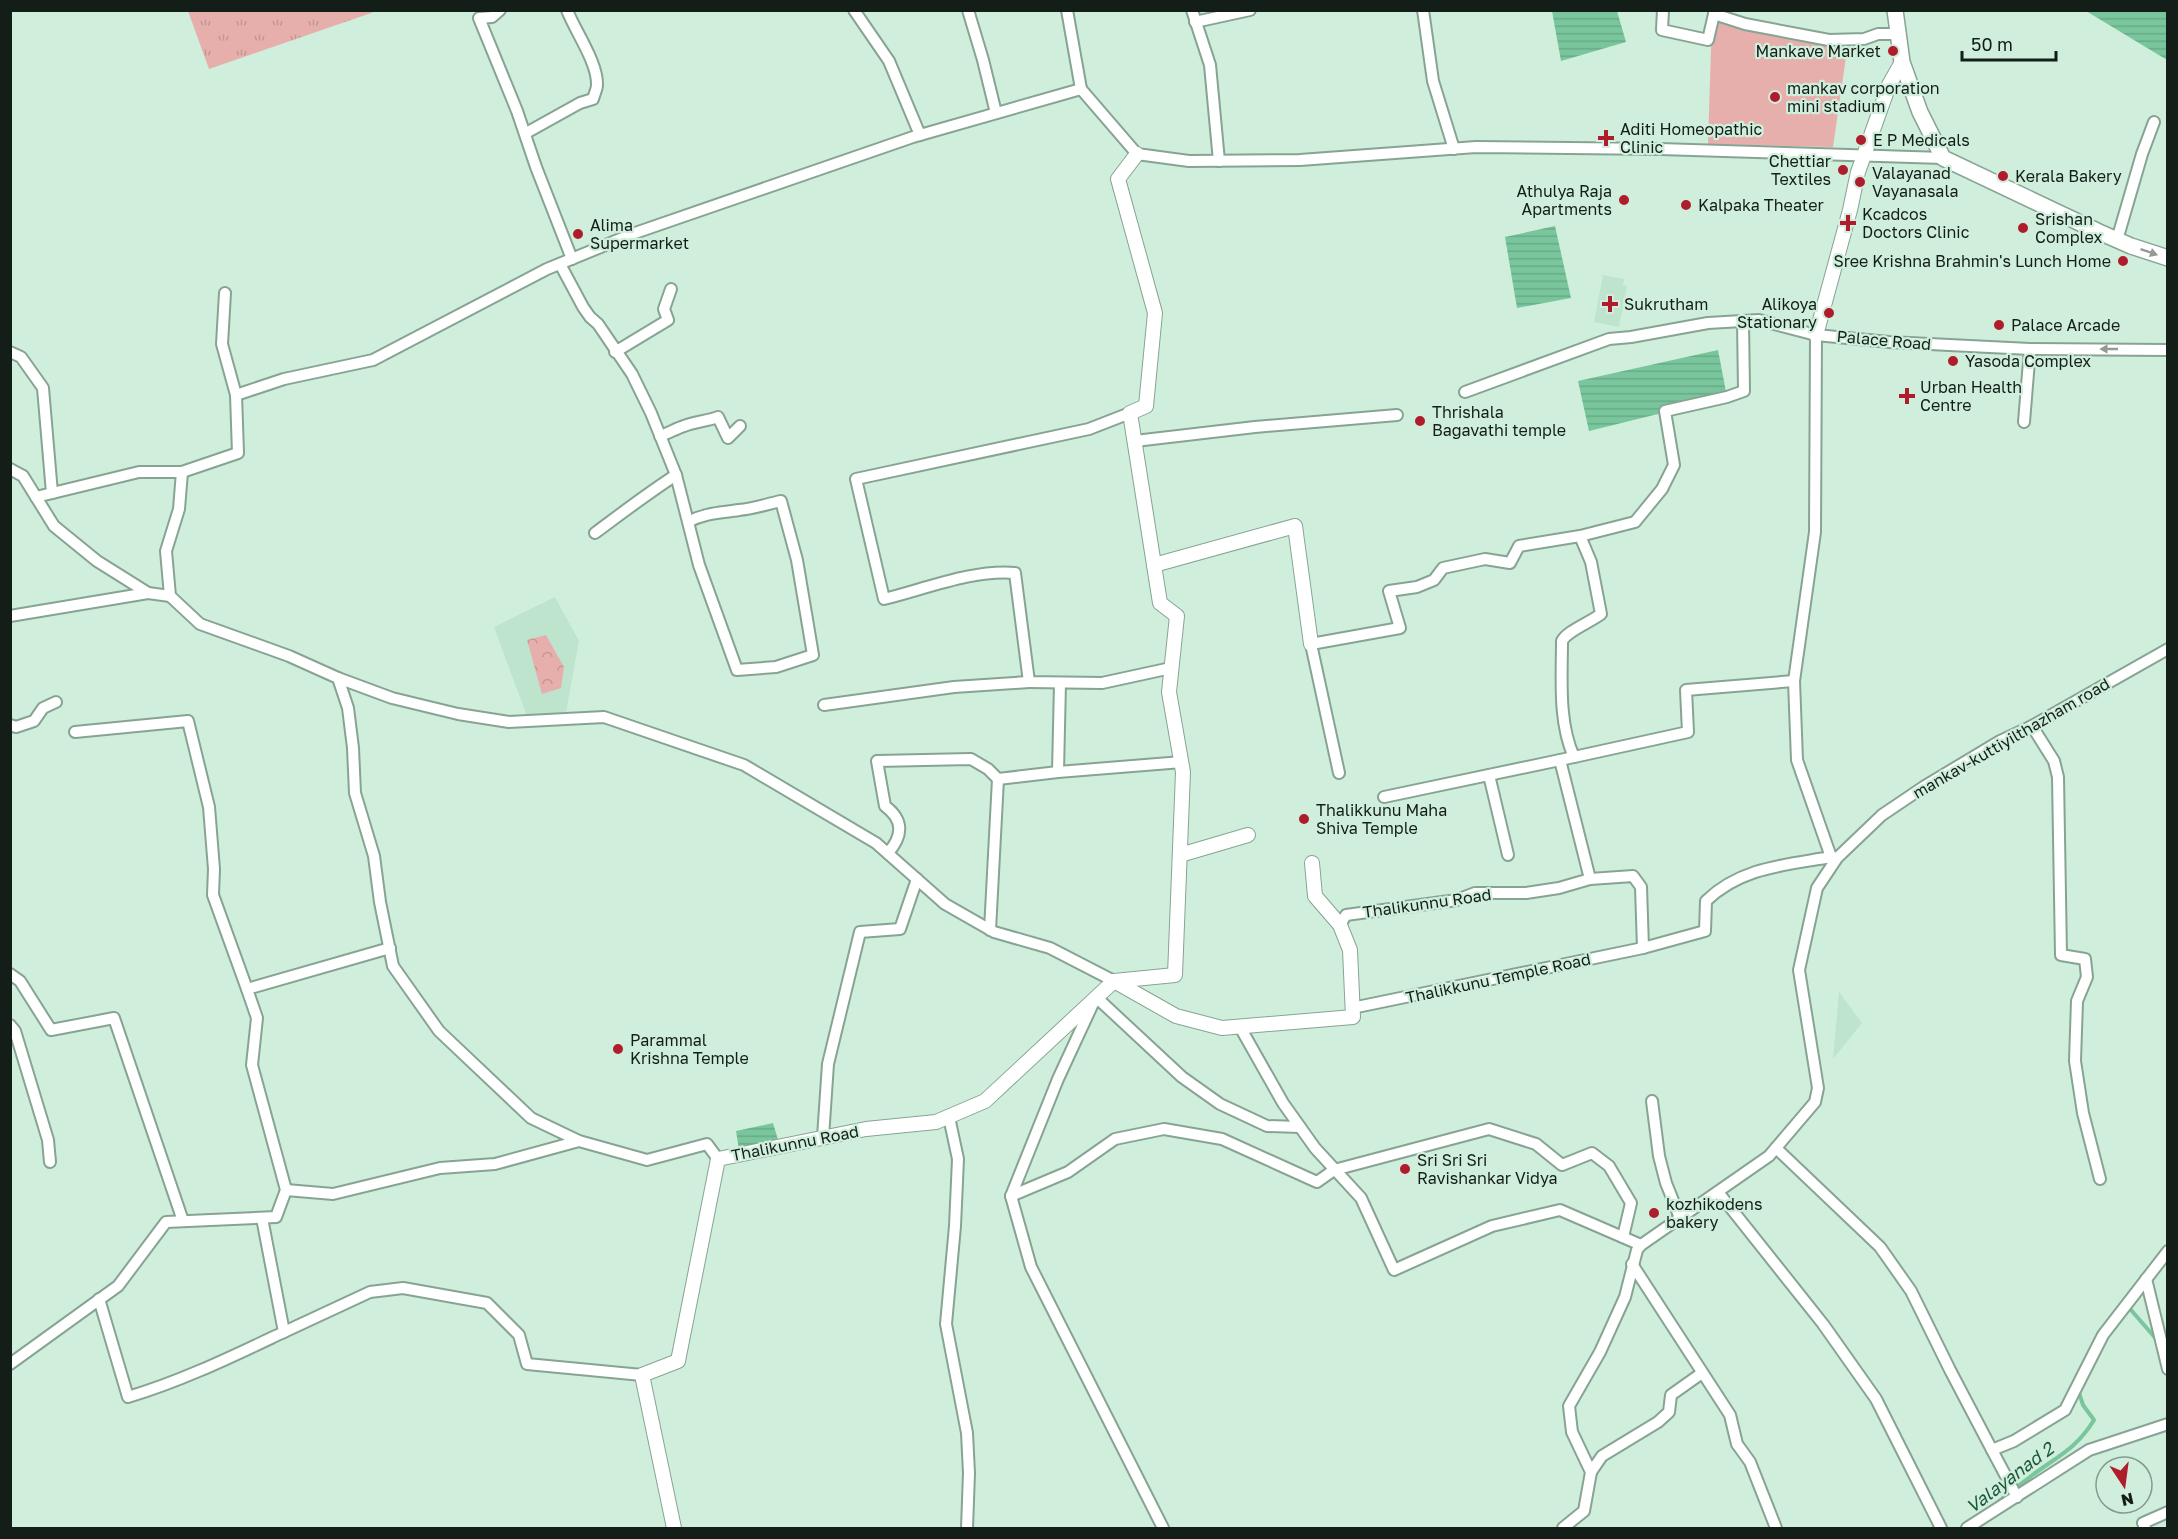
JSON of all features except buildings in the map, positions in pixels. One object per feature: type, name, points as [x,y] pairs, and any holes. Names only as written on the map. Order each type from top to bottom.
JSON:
[{"type":"main road","points":[[1895,10],[1902,62],[1920,112],[1943,158],[2117,240],[2168,258]]},
{"type":"street","points":[[500,10],[492,16],[479,18],[526,133],[536,166],[572,259]]},
{"type":"street","points":[[526,133],[580,103],[593,99],[597,84],[594,69],[584,42],[567,10]]},
{"type":"street","points":[[854,10],[889,61],[920,135]]},
{"type":"street","points":[[968,10],[996,113]]},
{"type":"street","points":[[1067,10],[1081,89],[1137,154],[1190,162],[1300,160],[1454,149],[1660,148],[1943,158]]},
{"type":"street","points":[[1192,10],[1210,64],[1219,161]]},
{"type":"street","points":[[1195,22],[1250,10]]},
{"type":"street","points":[[1423,10],[1433,81],[1454,149]]},
{"type":"street","points":[[1663,10],[1662,30],[1708,40],[1715,12],[1745,24],[1829,40],[1864,39],[1878,34],[1898,34]]},
{"type":"street","points":[[1643,948],[1705,931],[1706,901],[1719,888],[1735,880],[1763,868],[1834,857],[1797,760],[1794,681],[1815,532],[1816,335],[1858,172],[1889,85],[1902,62]]},
{"type":"street","points":[[236,395],[284,379],[373,360],[560,264],[634,233],[920,135],[1081,89]]},
{"type":"street","points":[[2117,240],[2142,154],[2154,122]]},
{"type":"street","points":[[1029,682],[1015,573],[976,575],[884,599],[856,479],[1089,429],[1146,406],[1155,313],[1118,179],[1137,154]]},
{"type":"street","points":[[560,264],[583,307],[598,324],[632,374],[651,413],[676,475],[688,522],[699,564],[737,670],[776,667],[813,655],[797,560],[781,501],[698,517],[688,522]]},
{"type":"street","points":[[615,352],[668,320],[664,309],[671,289]]},
{"type":"street","points":[[36,497],[139,472],[182,472],[238,453],[236,395],[222,344],[225,293]]},
{"type":"street","name":"Palace Road","points":[[1465,392],[1609,339],[1708,323],[1759,320],[1816,335],[1889,342],[2030,349],[2168,350]]},
{"type":"street","points":[[1311,644],[1400,628],[1389,591],[1417,587],[1434,580],[1443,568],[1485,559],[1510,563],[1519,546],[1580,536],[1635,522],[1662,489],[1674,465],[1665,411],[1727,398],[1744,391],[1743,321]]},
{"type":"street","points":[[2024,422],[2030,349]]},
{"type":"street","points":[[10,352],[21,357],[43,388],[51,493]]},
{"type":"street","points":[[1114,981],[1175,975],[1183,772],[1169,692],[1177,616],[1160,603],[1130,413]]},
{"type":"street","points":[[1134,441],[1255,427],[1397,416]]},
{"type":"street","points":[[660,436],[684,426],[718,417],[728,438],[740,426]]},
{"type":"street","points":[[10,469],[23,476],[54,526],[97,561],[148,593]]},
{"type":"street","points":[[170,596],[166,551],[180,509],[182,472]]},
{"type":"street","points":[[595,533],[676,475]]},
{"type":"street","points":[[1154,565],[1295,526],[1311,644],[1339,773]]},
{"type":"street","points":[[1574,757],[1569,744],[1562,697],[1562,641],[1566,633],[1586,625],[1601,614],[1591,562],[1580,536]]},
{"type":"street","points":[[10,616],[148,593],[170,596],[200,624],[289,656],[338,678],[392,698],[458,714],[509,722],[604,717],[744,765],[876,843],[945,904],[990,930],[1050,948],[1176,1016],[1222,1028],[1353,1017],[1350,950],[1340,925],[1315,897],[1312,862]]},
{"type":"street","name":"mankav-kuttiyilthazham road","points":[[1591,1472],[1572,1432],[1569,1406],[1600,1352],[1625,1297],[1632,1264],[1641,1245],[1769,1156],[1815,1102],[1818,1088],[1799,970],[1817,888],[1834,857],[1882,815],[2000,741],[2032,726],[2168,649]]},
{"type":"street","points":[[824,705],[954,687],[1029,682],[1102,683],[1171,668]]},
{"type":"street","points":[[338,678],[348,708],[355,793],[374,856],[380,902],[393,966],[439,1031],[531,1118],[579,1140],[647,1160],[707,1144],[718,1159]]},
{"type":"street","points":[[1384,797],[1688,732],[1686,690],[1794,681]]},
{"type":"street","points":[[1058,772],[1060,683]]},
{"type":"street","points":[[10,725],[16,727],[34,721],[43,708],[57,702]]},
{"type":"street","points":[[10,1364],[118,1286],[166,1222],[276,1217],[286,1190],[252,1065],[257,1018],[213,895],[214,869],[209,807],[188,721],[75,732]]},
{"type":"street","points":[[2032,726],[2054,761],[2058,777],[2061,955],[2085,959],[2087,976],[2077,1001],[2075,1061],[2083,1113],[2100,1179]]},
{"type":"street","points":[[888,853],[897,842],[899,826],[895,814],[885,806],[877,761],[971,759],[988,769],[998,779],[990,930]]},
{"type":"street","points":[[1560,760],[1590,879]]},
{"type":"street","points":[[998,779],[1182,762]]},
{"type":"street","points":[[1489,775],[1508,855]]},
{"type":"street","points":[[1180,855],[1248,834]]},
{"type":"street","name":"Thalikunnu Road","points":[[1340,925],[1346,915],[1457,900],[1475,893],[1526,893],[1559,888],[1590,879],[1633,876],[1641,887],[1643,948]]},
{"type":"street","points":[[823,1137],[828,1064],[860,932],[900,929],[917,879]]},
{"type":"street","points":[[247,989],[390,948]]},
{"type":"street","name":"Thalikkunu Temple Road","points":[[1352,1008],[1643,948]]},
{"type":"street","points":[[10,974],[20,981],[51,1030],[114,1018],[183,1221]]},
{"type":"street","name":"Thalikunnu Road","points":[[642,1375],[678,1361],[718,1159],[866,1129],[936,1122],[985,1101],[1114,981]]},
{"type":"street","points":[[1163,1528],[1031,1267],[1011,1196],[1058,1079],[1096,997],[1182,1077],[1220,1104],[1267,1126],[1300,1127]]},
{"type":"street","points":[[10,1024],[15,1031],[48,1140],[50,1162]]},
{"type":"street","points":[[1240,1026],[1283,1103],[1315,1148],[1361,1198],[1394,1270],[1492,1226],[1560,1210],[1641,1245]]},
{"type":"street","points":[[1652,1101],[1659,1156],[1666,1183],[1680,1218]]},
{"type":"street","points":[[949,1117],[958,1159],[955,1226],[946,1324],[967,1433],[969,1473],[967,1528]]},
{"type":"street","points":[[1011,1196],[1068,1172],[1115,1139],[1164,1129],[1222,1139],[1317,1182],[1334,1170],[1489,1129],[1536,1144],[1562,1165],[1592,1153],[1609,1166],[1631,1203],[1623,1238]]},
{"type":"street","points":[[286,1190],[333,1194],[440,1168],[495,1164],[579,1140]]},
{"type":"street","points":[[1776,1148],[1880,1247],[1911,1291],[2017,1497]]},
{"type":"street","points":[[1718,1192],[1823,1324],[1876,1399],[1941,1528]]},
{"type":"street","points":[[262,1218],[284,1332]]},
{"type":"street","points":[[1992,1450],[2014,1441],[2065,1410],[2103,1335],[2168,1251]]},
{"type":"street","points":[[1632,1264],[1730,1415],[1737,1444],[1750,1462],[1776,1528]]},
{"type":"street","points":[[2146,1279],[2168,1369]]},
{"type":"street","points":[[99,1299],[128,1397],[205,1369],[370,1292],[404,1288],[487,1303],[519,1335],[526,1364],[642,1375],[674,1528]]},
{"type":"street","points":[[1563,1528],[1584,1511],[1591,1472],[1602,1456],[1658,1422],[1669,1412],[1671,1395],[1702,1373]]},
{"type":"street","points":[[1968,1528],[2089,1450],[2168,1424]]},
{"type":"street","points":[[2144,1526],[2168,1512]]},
{"type":"shaded area","points":[[1552,11],[1617,11],[1626,42],[1561,61]]},
{"type":"shaded area","points":[[2086,11],[2167,11],[2167,60]]},
{"type":"shaded area","points":[[1555,226],[1571,298],[1517,308],[1505,237]]},
{"type":"shaded area","name":"Sukrutham","points":[[1603,275],[1624,279],[1623,285],[1627,286],[1619,327],[1594,322]]},
{"type":"shaded area","points":[[1718,350],[1727,397],[1589,431],[1578,381]]},
{"type":"shaded area","points":[[555,597],[579,641],[566,712],[529,722],[494,627]]},
{"type":"shaded area","points":[[1839,992],[1862,1023],[1833,1059]]},
{"type":"shaded area","points":[[773,1123],[779,1143],[739,1150],[736,1131]]},
{"type":"green space","points":[[188,10],[377,11],[209,69]]},
{"type":"green space","name":"mankav corporation mini stadium","points":[[1712,18],[1847,50],[1833,147],[1708,144]]},
{"type":"green space","points":[[546,635],[564,667],[561,688],[542,694],[527,640]]},
{"type":"waterway","name":"Valayanad 2","points":[[2131,1310],[2158,1341]]},
{"type":"waterway","name":"Valayanad 2","points":[[1997,1503],[2069,1449],[2088,1429],[2094,1420],[2083,1405],[2078,1390]]},
{"type":"place","name":"Mankave Market","points":[[1893,51]]},
{"type":"place","name":"mankav corporation mini stadium","points":[[1775,97]]},
{"type":"place","name":"Aditi Homeopathic Clinic","points":[[1606,138]]},
{"type":"place","name":"E P Medicals","points":[[1861,140]]},
{"type":"place","name":"Chettiar Textiles","points":[[1843,170]]},
{"type":"place","name":"Kerala Bakery","points":[[2003,176]]},
{"type":"place","name":"Valayanad Vayanasala","points":[[1860,182]]},
{"type":"place","name":"Athulya Raja Apartments","points":[[1624,200]]},
{"type":"place","name":"Kalpaka Theater","points":[[1686,205]]},
{"type":"place","name":"Kcadcos Doctors Clinic","points":[[1848,223]]},
{"type":"place","name":"Srishan Complex","points":[[2023,228]]},
{"type":"place","name":"Alima Supermarket","points":[[578,234]]},
{"type":"place","name":"Sree Krishna Brahmin's Lunch Home","points":[[2123,261]]},
{"type":"place","name":"Sukrutham","points":[[1610,304]]},
{"type":"place","name":"Alikoya Stationary","points":[[1829,313]]},
{"type":"place","name":"Palace Arcade","points":[[1999,325]]},
{"type":"place","name":"Yasoda Complex","points":[[1953,361]]},
{"type":"place","name":"Urban Health Centre","points":[[1907,396]]},
{"type":"place","name":"Thrishala Bagavathi temple","points":[[1420,421]]},
{"type":"place","name":"Thalikkunu Maha Shiva Temple","points":[[1304,819]]},
{"type":"place","name":"Parammal Krishna Temple","points":[[618,1049]]},
{"type":"place","name":"Sri Sri Sri Ravishankar Vidya","points":[[1405,1169]]},
{"type":"place","name":"kozhikodens bakery","points":[[1654,1213]]}]
